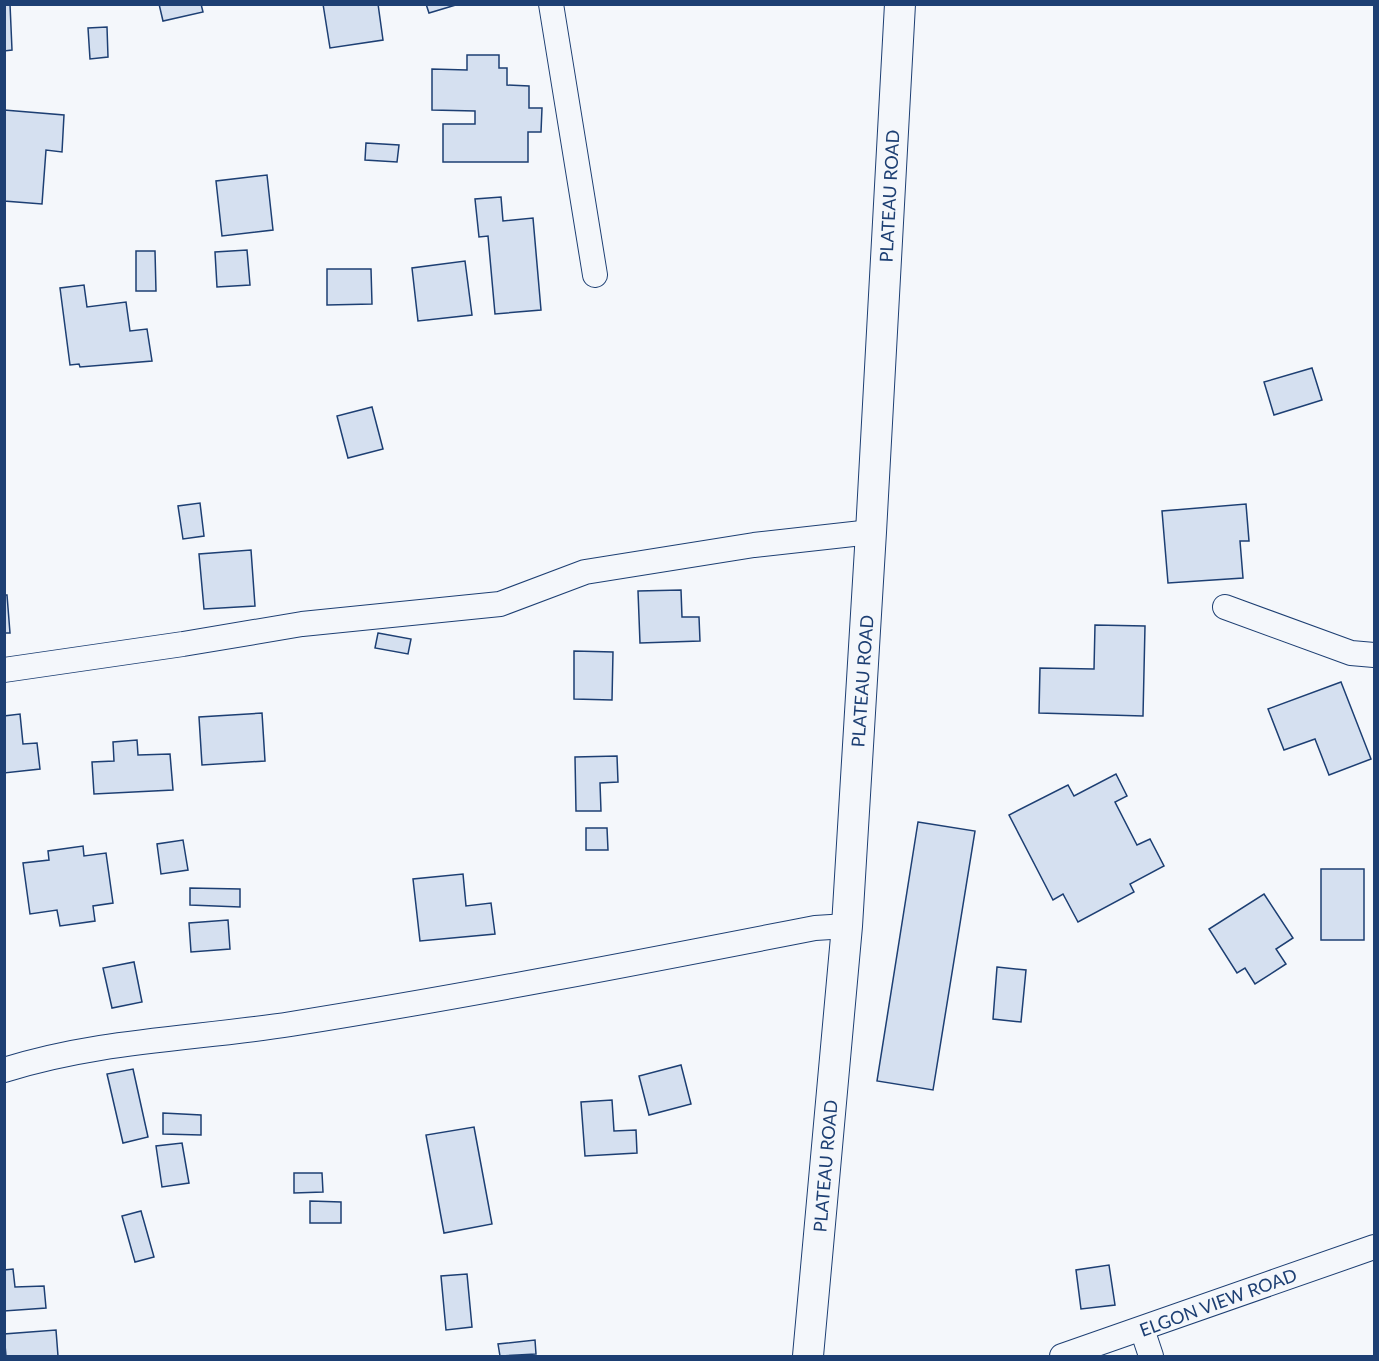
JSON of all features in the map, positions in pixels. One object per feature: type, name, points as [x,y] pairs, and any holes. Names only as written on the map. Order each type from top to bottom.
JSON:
[{"type":"street","points":[[551,4],[595,275]]},
{"type":"street","name":"PLATEAU ROAD","points":[[808,1356],[847,926],[900,4]]},
{"type":"street","points":[[4,670],[302,624],[500,604],[585,573],[754,546],[871,532]]},
{"type":"street","points":[[1225,607],[1351,653],[1374,655]]},
{"type":"street","points":[[4,1070],[37,1060],[134,1042],[289,1024],[577,974],[815,928],[847,926]]},
{"type":"street","name":"ELGON VIEW ROAD","points":[[1062,1356],[1374,1247]]},
{"type":"street","points":[[1142,1329],[1151,1356]]},
{"type":"building","points":[[4,4],[10,4],[12,50],[4,51]]},
{"type":"building","points":[[159,4],[201,4],[203,12],[163,21]]},
{"type":"building","points":[[323,4],[378,4],[383,40],[330,48]]},
{"type":"building","points":[[426,4],[459,4],[429,13]]},
{"type":"building","points":[[107,27],[108,57],[90,59],[88,28]]},
{"type":"building","points":[[467,55],[499,55],[499,68],[507,68],[507,85],[529,86],[529,108],[542,108],[541,132],[528,132],[528,162],[443,162],[443,124],[475,124],[475,111],[432,110],[432,69],[467,70]]},
{"type":"building","points":[[4,110],[64,115],[62,152],[46,150],[42,204],[4,201]]},
{"type":"building","points":[[366,143],[399,145],[397,162],[365,160]]},
{"type":"building","points":[[267,175],[273,230],[222,236],[216,181]]},
{"type":"building","points":[[501,197],[503,221],[533,218],[541,310],[495,314],[488,236],[479,237],[475,199]]},
{"type":"building","points":[[247,250],[250,285],[217,287],[215,252]]},
{"type":"building","points":[[136,251],[155,251],[156,291],[136,291]]},
{"type":"building","points":[[465,261],[472,315],[418,321],[412,268]]},
{"type":"building","points":[[327,269],[371,269],[372,304],[327,305]]},
{"type":"building","points":[[84,285],[87,307],[126,302],[130,331],[147,329],[152,361],[80,367],[79,364],[70,365],[60,288]]},
{"type":"building","points":[[1312,368],[1322,400],[1274,415],[1264,382]]},
{"type":"building","points":[[372,407],[383,449],[348,458],[337,416]]},
{"type":"building","points":[[200,503],[204,536],[183,539],[178,506]]},
{"type":"building","points":[[1246,504],[1249,541],[1240,541],[1243,578],[1168,583],[1162,511]]},
{"type":"building","points":[[251,550],[255,606],[204,609],[199,554]]},
{"type":"building","points":[[681,590],[682,617],[699,617],[700,641],[640,643],[638,591]]},
{"type":"building","points":[[4,595],[7,595],[10,633],[4,633]]},
{"type":"building","points":[[1095,625],[1145,626],[1143,716],[1039,713],[1040,668],[1094,669]]},
{"type":"building","points":[[378,633],[411,639],[408,654],[375,648]]},
{"type":"building","points":[[574,651],[613,652],[612,700],[574,699]]},
{"type":"building","points":[[1341,682],[1371,759],[1329,775],[1315,739],[1284,750],[1268,709]]},
{"type":"building","points":[[262,713],[265,761],[202,765],[199,717]]},
{"type":"building","points":[[20,714],[23,744],[37,743],[40,769],[4,773],[4,716]]},
{"type":"building","points":[[137,740],[138,755],[170,754],[173,790],[94,794],[92,762],[114,761],[113,742]]},
{"type":"building","points":[[617,756],[618,782],[600,783],[601,811],[576,811],[575,757]]},
{"type":"building","points":[[1116,774],[1127,796],[1115,802],[1137,845],[1150,839],[1164,866],[1130,884],[1134,892],[1078,922],[1063,894],[1053,900],[1009,815],[1068,785],[1074,796]]},
{"type":"building","points":[[918,822],[975,831],[933,1090],[877,1081]]},
{"type":"building","points":[[586,828],[607,828],[608,850],[586,850]]},
{"type":"building","points":[[183,840],[188,870],[161,874],[157,844]]},
{"type":"building","points":[[83,846],[84,856],[106,853],[113,903],[93,906],[95,921],[60,926],[57,910],[30,914],[23,863],[49,860],[48,851]]},
{"type":"building","points":[[1321,869],[1364,869],[1364,940],[1321,940]]},
{"type":"building","points":[[463,874],[466,906],[491,903],[495,934],[420,941],[413,879]]},
{"type":"building","points":[[190,888],[240,889],[240,907],[190,905]]},
{"type":"building","points":[[1264,894],[1293,938],[1276,949],[1286,964],[1255,984],[1245,968],[1237,973],[1209,929]]},
{"type":"building","points":[[228,920],[230,949],[191,952],[189,923]]},
{"type":"building","points":[[134,962],[142,1002],[112,1008],[103,968]]},
{"type":"building","points":[[997,967],[1026,970],[1021,1022],[993,1019]]},
{"type":"building","points":[[681,1065],[691,1104],[649,1115],[639,1076]]},
{"type":"building","points":[[133,1069],[148,1137],[123,1143],[107,1074]]},
{"type":"building","points":[[612,1100],[614,1131],[636,1130],[637,1153],[585,1156],[581,1102]]},
{"type":"building","points":[[163,1113],[201,1115],[201,1135],[163,1134]]},
{"type":"building","points":[[474,1127],[492,1224],[444,1233],[426,1135]]},
{"type":"building","points":[[182,1143],[189,1183],[162,1187],[156,1146]]},
{"type":"building","points":[[294,1173],[322,1173],[323,1192],[294,1193]]},
{"type":"building","points":[[310,1201],[341,1202],[341,1223],[310,1223]]},
{"type":"building","points":[[141,1211],[154,1257],[135,1262],[122,1216]]},
{"type":"building","points":[[1109,1265],[1115,1305],[1081,1309],[1076,1270]]},
{"type":"building","points":[[13,1269],[15,1287],[44,1286],[46,1308],[4,1311],[4,1270]]},
{"type":"building","points":[[467,1274],[472,1327],[446,1330],[441,1276]]},
{"type":"building","points":[[56,1330],[58,1356],[6,1356],[4,1334]]},
{"type":"building","points":[[535,1340],[536,1354],[500,1356],[498,1344]]}]
